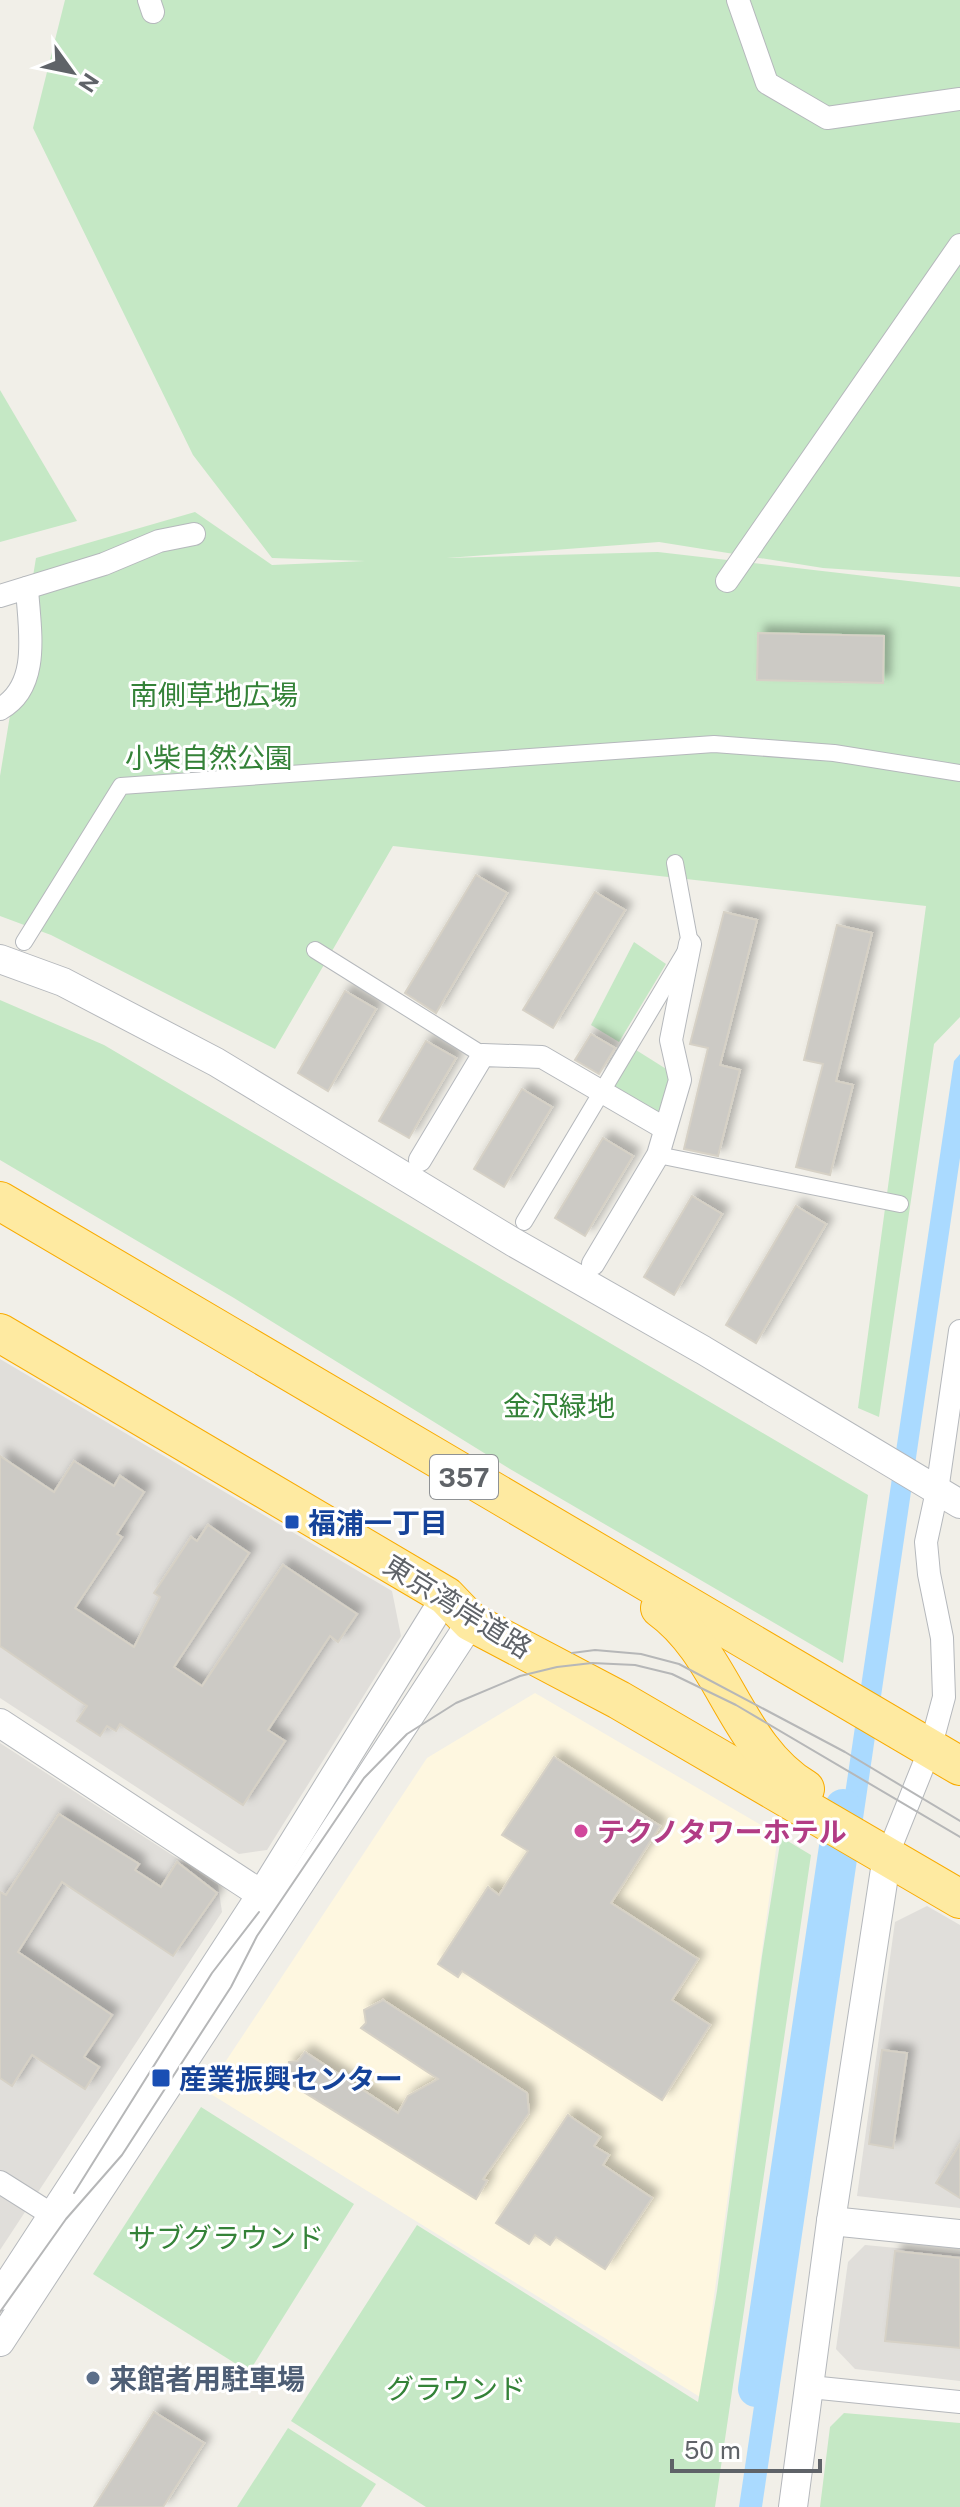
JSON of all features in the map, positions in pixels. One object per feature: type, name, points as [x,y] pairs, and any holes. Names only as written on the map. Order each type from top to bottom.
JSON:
[{"type":"highway","name":"357","points":[[0,1201],[945,1758]]},
{"type":"highway","name":"東京湾岸道路","points":[[0,1333],[459,1609],[960,1899]]},
{"type":"highway","name":"357","points":[[507,1502],[547,1536],[679,1622],[696,1642],[772,1761],[798,1785],[874,1832],[887,1856]]},
{"type":"highway","points":[[945,1758],[950,1785],[960,1795]]},
{"type":"street","points":[[738,0],[767,83],[827,118],[960,99]]},
{"type":"street","points":[[727,581],[960,245]]},
{"type":"street","points":[[0,596],[104,564],[159,541],[194,534]]},
{"type":"street","points":[[0,709],[9,704],[31,665],[27,588]]},
{"type":"street","points":[[24,942],[121,786],[714,744],[834,753],[960,773]]},
{"type":"street","points":[[593,1264],[658,1155],[680,1080],[671,1040],[690,944],[675,863]]},
{"type":"street","points":[[524,1222],[690,944]]},
{"type":"street","points":[[315,950],[483,1055],[542,1057],[664,1128]]},
{"type":"street","points":[[0,959],[63,982],[216,1062],[513,1242],[937,1490]]},
{"type":"street","points":[[420,1160],[483,1055]]},
{"type":"street","points":[[658,1155],[900,1204]]},
{"type":"street","points":[[793,2507],[831,2221],[887,1856],[945,1758],[942,1638],[926,1542],[937,1490],[960,1331]]},
{"type":"street","points":[[0,2342],[62,2222],[459,1609]]},
{"type":"street","points":[[0,1723],[272,1902]]},
{"type":"street","points":[[0,2182],[62,2222]]},
{"type":"street","points":[[831,2221],[960,2234]]},
{"type":"street","points":[[0,2296],[62,2222]]},
{"type":"street","points":[[810,2387],[960,2402]]},
{"type":"shaded area","points":[[0,1359],[392,1591],[401,1636],[267,1850],[239,1854],[0,1698]]},
{"type":"shaded area","points":[[535,1693],[778,1835],[700,2397],[206,2091],[427,1758]]},
{"type":"shaded area","points":[[0,1743],[218,1885],[222,1912],[0,2250]]},
{"type":"shaded area","points":[[927,1906],[960,1925],[960,2208],[857,2196],[895,1922]]},
{"type":"shaded area","points":[[865,2245],[960,2254],[960,2381],[855,2369],[836,2349],[848,2262]]},
{"type":"green space","points":[[65,0],[960,0],[960,577],[823,568],[659,542],[447,558],[658,552],[960,587],[960,1017],[934,1044],[879,1417],[858,1408],[926,906],[393,846],[275,1049],[51,935],[0,916],[0,776],[36,558],[195,512],[272,565],[365,561],[272,558],[193,455],[33,128]]},
{"type":"green space","points":[[0,390],[77,521],[0,542]]},
{"type":"green space","points":[[634,942],[666,964],[619,1042],[591,1025]]},
{"type":"green space","name":"金沢緑地","points":[[0,1000],[104,1045],[868,1495],[843,1663],[510,1469],[234,1298],[0,1160]]},
{"type":"green space","points":[[636,1050],[671,1072],[662,1114],[614,1086]]},
{"type":"green space","name":"グラウンド","points":[[781,1837],[811,1855],[715,2507],[426,2507],[291,2421],[417,2225],[698,2402],[717,2291]]},
{"type":"green space","name":"サブグラウンド","points":[[201,2107],[354,2204],[249,2372],[93,2274]]},
{"type":"green space","points":[[844,2413],[960,2423],[960,2507],[820,2507],[830,2427]]},
{"type":"green space","points":[[288,2428],[376,2484],[361,2507],[237,2507]]},
{"type":"water","points":[[960,1054],[960,1158],[762,2507],[739,2507],[954,1061]]},
{"type":"building","points":[[758,633],[884,636],[883,683],[757,680]]},
{"type":"building","points":[[476,875],[507,893],[436,1013],[405,993]]},
{"type":"building","points":[[595,892],[625,910],[553,1028],[523,1010]]},
{"type":"building","points":[[724,912],[757,920],[720,1065],[740,1070],[718,1156],[684,1149],[708,1048],[690,1044]]},
{"type":"building","points":[[837,925],[872,933],[836,1081],[853,1085],[830,1175],[796,1167],[823,1064],[804,1060]]},
{"type":"building","points":[[345,991],[376,1009],[328,1091],[298,1073]]},
{"type":"building","points":[[591,1034],[615,1048],[599,1074],[575,1060]]},
{"type":"building","points":[[426,1041],[456,1058],[409,1138],[379,1121]]},
{"type":"building","points":[[522,1089],[552,1107],[504,1187],[474,1169]]},
{"type":"building","points":[[603,1138],[633,1156],[585,1236],[555,1218]]},
{"type":"building","points":[[692,1196],[722,1214],[674,1295],[644,1277]]},
{"type":"building","points":[[796,1206],[826,1224],[756,1343],[726,1325]]},
{"type":"building","points":[[0,1456],[54,1492],[74,1461],[114,1486],[120,1476],[144,1492],[117,1534],[122,1537],[75,1608],[134,1647],[160,1597],[154,1593],[191,1537],[197,1541],[208,1525],[249,1553],[174,1667],[202,1686],[283,1565],[357,1614],[338,1642],[330,1636],[268,1730],[285,1741],[243,1805],[120,1724],[116,1731],[107,1726],[100,1736],[77,1721],[87,1706],[0,1646]]},
{"type":"building","points":[[554,1757],[660,1826],[611,1903],[698,1959],[672,2000],[710,2025],[662,2100],[462,1971],[458,1977],[438,1964],[488,1887],[499,1895],[528,1851],[502,1835]]},
{"type":"building","points":[[59,1814],[139,1864],[135,1870],[161,1887],[177,1862],[217,1893],[173,1956],[62,1882],[18,1952],[112,2015],[84,2057],[99,2067],[85,2089],[32,2055],[12,2086],[0,2078],[0,1892],[6,1895]]},
{"type":"building","points":[[383,2000],[527,2093],[529,2113],[483,2179],[487,2181],[476,2199],[286,2081],[289,2062],[298,2061],[305,2052],[398,2113],[408,2096],[438,2079],[361,2028],[366,2023],[364,2010]]},
{"type":"building","points":[[882,2050],[907,2053],[893,2148],[869,2144]]},
{"type":"building","points":[[568,2115],[600,2137],[594,2146],[609,2155],[603,2165],[652,2198],[605,2269],[556,2237],[550,2245],[535,2235],[529,2244],[496,2223]]},
{"type":"building","points":[[960,2144],[960,2198],[936,2183]]},
{"type":"building","points":[[895,2251],[960,2258],[960,2348],[885,2341]]},
{"type":"building","points":[[154,2412],[204,2443],[163,2507],[94,2507]]},
{"type":"waterway","points":[[756,2389],[843,1807]]},
{"type":"tram line","points":[[572,1653],[595,1650],[641,1654],[679,1664],[845,1752],[960,1821]]},
{"type":"tram line","points":[[0,2312],[66,2219],[122,2155],[231,1987],[257,1936],[364,1778],[407,1734],[456,1703],[520,1676],[557,1667],[592,1663],[635,1665],[672,1674],[736,1705],[960,1837]]},
{"type":"tram line","points":[[74,2193],[212,1973],[259,1912]]},
{"type":"place","name":"福浦一丁目","points":[[292,1522]]},
{"type":"place","name":"テクノタワーホテル","points":[[581,1831]]},
{"type":"place","name":"産業振興センター","points":[[161,2078]]},
{"type":"place","name":"来館者用駐車場","points":[[93,2378]]},
{"type":"park label","name":"南側草地広場","points":[[214,694]]},
{"type":"park label","name":"小柴自然公園","points":[[209,757]]}]
